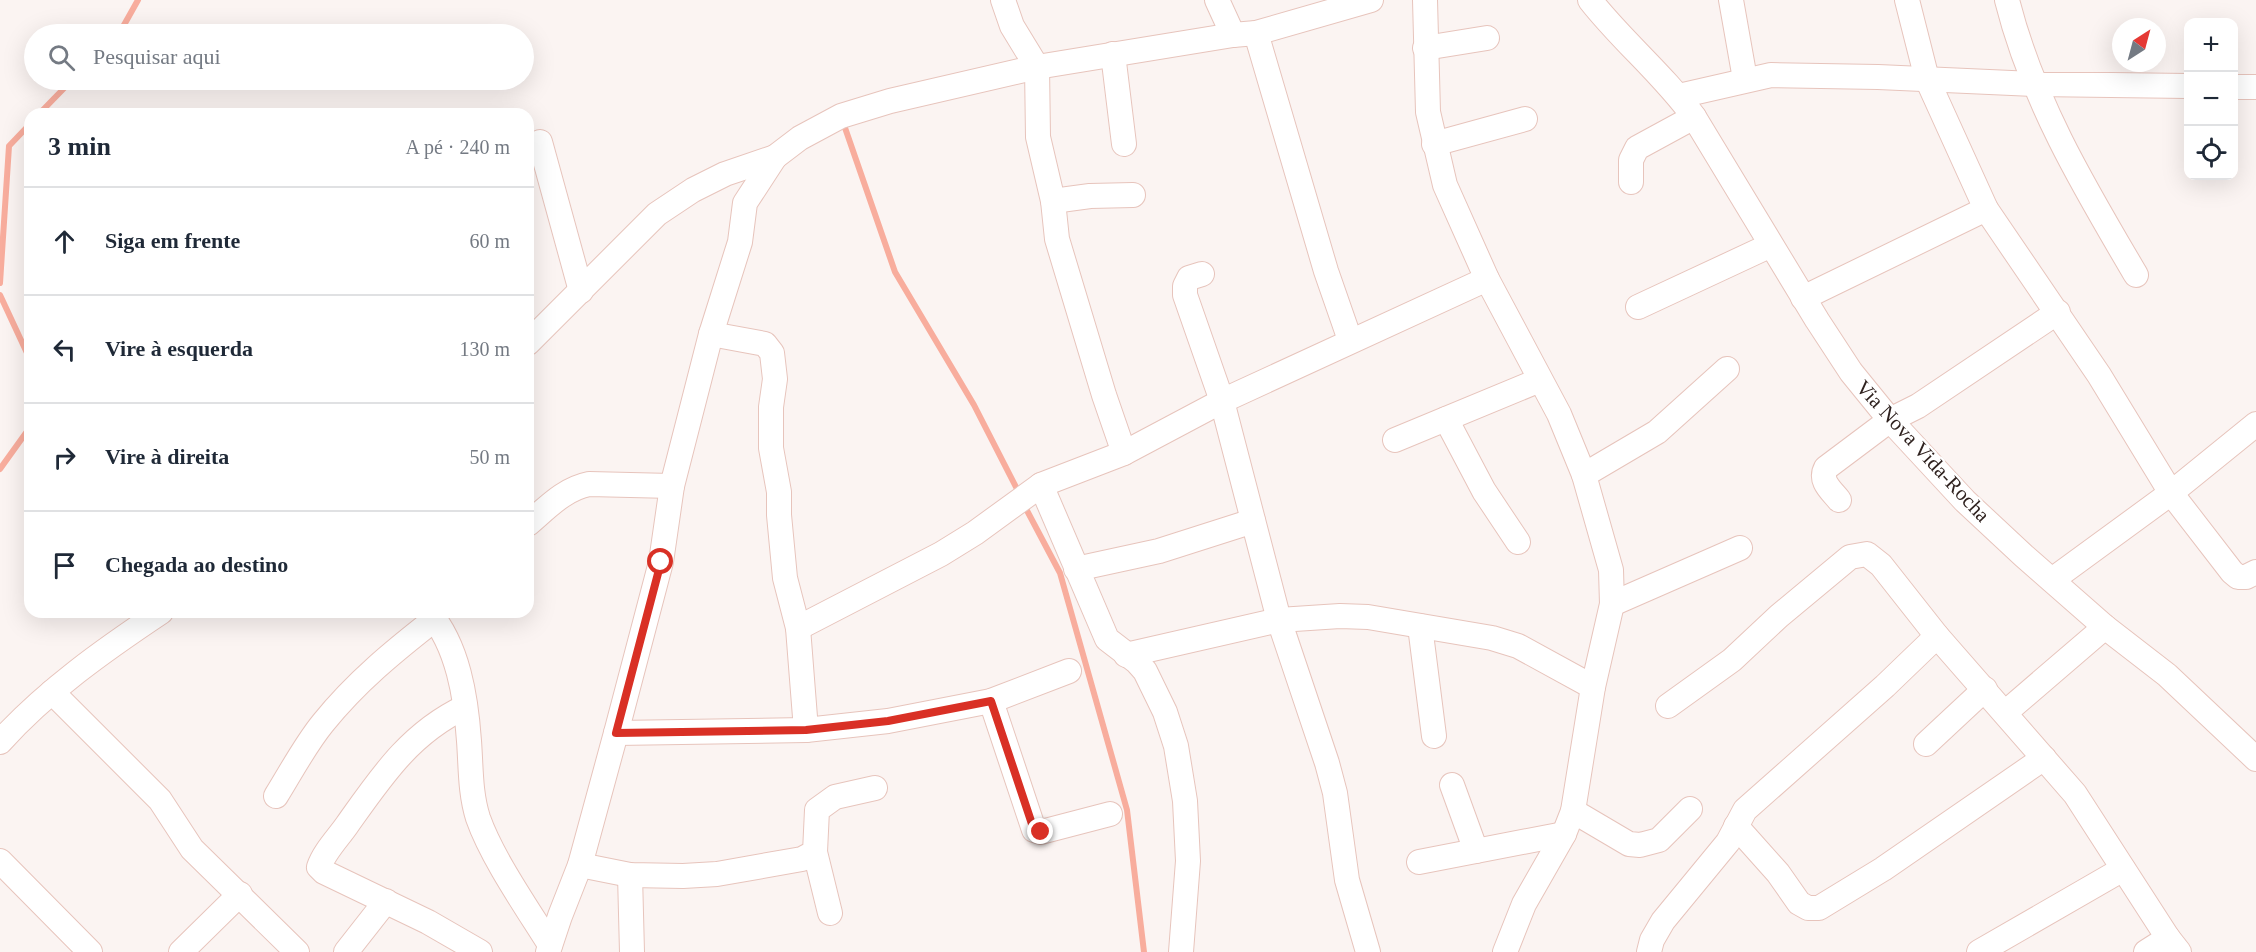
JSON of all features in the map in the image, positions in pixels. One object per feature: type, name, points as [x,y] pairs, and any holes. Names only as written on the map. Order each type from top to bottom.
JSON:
[{"type":"street","points":[[1003,0],[1011,26],[1037,67],[1038,137],[1053,201],[1057,239],[1124,453]]},
{"type":"street","points":[[1217,0],[1244,34],[1350,340]]},
{"type":"street","points":[[534,331],[580,291],[657,214],[693,190],[725,174],[775,157],[800,138],[841,116],[890,101],[1037,67],[1244,34],[1371,0]]},
{"type":"street","points":[[1425,0],[1428,112],[1445,185],[1487,279],[1559,414],[1584,475],[1611,570],[1612,604],[1593,687],[1573,811],[1564,834],[1524,904],[1505,952]]},
{"type":"street","name":"Via Nova Vida-Rocha","points":[[1590,0],[1679,96],[1851,372],[1890,420],[1965,501],[2024,556],[2105,627],[2167,675],[2256,759]]},
{"type":"street","points":[[1731,0],[1745,79]]},
{"type":"street","points":[[1906,0],[1928,79],[1986,209],[2099,375],[2171,494],[2238,578],[2256,572]]},
{"type":"street","points":[[2007,0],[2034,84],[2062,147],[2136,274]]},
{"type":"street","points":[[1425,48],[1487,38]]},
{"type":"street","points":[[1113,54],[1124,144]]},
{"type":"street","points":[[1679,96],[1745,79],[1771,75],[2034,84],[2184,86]]},
{"type":"street","points":[[2238,87],[2256,87]]},
{"type":"street","points":[[1631,182],[1631,160],[1637,148],[1694,117]]},
{"type":"street","points":[[1434,144],[1525,119]]},
{"type":"street","points":[[540,142],[580,291]]},
{"type":"street","points":[[549,949],[580,865],[661,562],[672,486],[711,334],[740,243],[745,203],[775,157]]},
{"type":"street","points":[[1053,201],[1090,196],[1133,195]]},
{"type":"street","points":[[1803,298],[1986,209]]},
{"type":"street","points":[[1638,307],[1771,245]]},
{"type":"street","points":[[1202,274],[1189,278],[1185,286],[1185,295],[1222,401],[1279,620],[1327,763],[1335,793],[1347,880],[1368,952]]},
{"type":"street","points":[[798,628],[941,554],[975,533],[1041,485],[1124,453],[1222,401],[1350,340],[1487,279]]},
{"type":"street","points":[[1839,500],[1824,480],[1823,474],[1826,468],[1890,420],[1918,406],[2058,312]]},
{"type":"street","points":[[711,334],[765,344],[772,353],[775,379],[771,407],[771,448],[779,492],[785,578],[798,628],[806,730]]},
{"type":"street","points":[[1584,475],[1657,432],[1727,369]]},
{"type":"street","points":[[1395,440],[1540,380]]},
{"type":"street","points":[[1446,419],[1484,491],[1518,542]]},
{"type":"street","points":[[2052,580],[2171,494],[2256,424]]},
{"type":"street","points":[[534,519],[567,491],[579,486],[589,484],[672,486]]},
{"type":"street","points":[[1041,485],[1107,639],[1137,662],[1150,680],[1165,712],[1176,746],[1185,801],[1188,861],[1181,952]]},
{"type":"street","points":[[1076,569],[1159,551],[1253,521]]},
{"type":"street","points":[[1612,604],[1740,548]]},
{"type":"street","points":[[1668,706],[1732,660],[1779,616],[1850,557],[1867,554],[1881,565],[1937,636],[2076,794],[2173,945],[2146,952]]},
{"type":"street","points":[[1126,655],[1279,620],[1340,616],[1368,617],[1492,638],[1518,646],[1593,687]]},
{"type":"street","points":[[0,741],[52,692],[110,646],[152,618]]},
{"type":"street","points":[[276,796],[321,725],[351,690],[429,618]]},
{"type":"street","points":[[434,618],[451,649],[463,688],[472,793],[479,819],[490,844],[549,949]]},
{"type":"street","points":[[1420,626],[1434,736]]},
{"type":"street","points":[[2006,712],[2105,627]]},
{"type":"street","points":[[1649,952],[1652,940],[1663,921],[1728,842],[1745,810],[1885,686],[1937,636]]},
{"type":"street","points":[[616,733],[806,730],[888,721],[991,701],[1069,671]]},
{"type":"street","points":[[1926,744],[1985,689]]},
{"type":"street","points":[[52,692],[160,800],[192,849],[297,952]]},
{"type":"street","points":[[991,701],[1034,830],[1041,832],[1110,814]]},
{"type":"street","points":[[465,707],[442,718],[414,740],[383,774],[319,867],[324,872],[428,922],[480,952]]},
{"type":"street","points":[[1736,826],[1778,873],[1799,903],[1808,908],[1819,908],[1883,869],[2044,758]]},
{"type":"street","points":[[1452,784],[1476,851]]},
{"type":"street","points":[[830,913],[815,852],[817,810],[835,797],[875,789]]},
{"type":"street","points":[[1573,811],[1629,844],[1640,845],[1659,840],[1690,809]]},
{"type":"street","points":[[1419,862],[1564,834]]},
{"type":"street","points":[[580,865],[630,875],[683,876],[717,874],[802,859],[815,852]]},
{"type":"street","points":[[0,861],[90,952]]},
{"type":"street","points":[[1979,952],[2123,869]]},
{"type":"street","points":[[630,875],[632,952]]},
{"type":"street","points":[[181,952],[240,894]]},
{"type":"street","points":[[345,952],[386,901]]},
{"type":"waterway","points":[[125,24],[138,0]]},
{"type":"waterway","points":[[45,108],[62,90]]},
{"type":"waterway","points":[[843,122],[895,272],[974,405],[1019,493]]},
{"type":"waterway","points":[[0,283],[9,146],[24,130]]},
{"type":"waterway","points":[[0,295],[24,347]]},
{"type":"waterway","points":[[0,469],[24,436]]},
{"type":"waterway","points":[[1023,503],[1060,573],[1127,810],[1144,952]]},
{"type":"route","points":[[661,562],[616,733],[806,730],[888,721],[991,701],[1034,830],[1041,832]]}]
